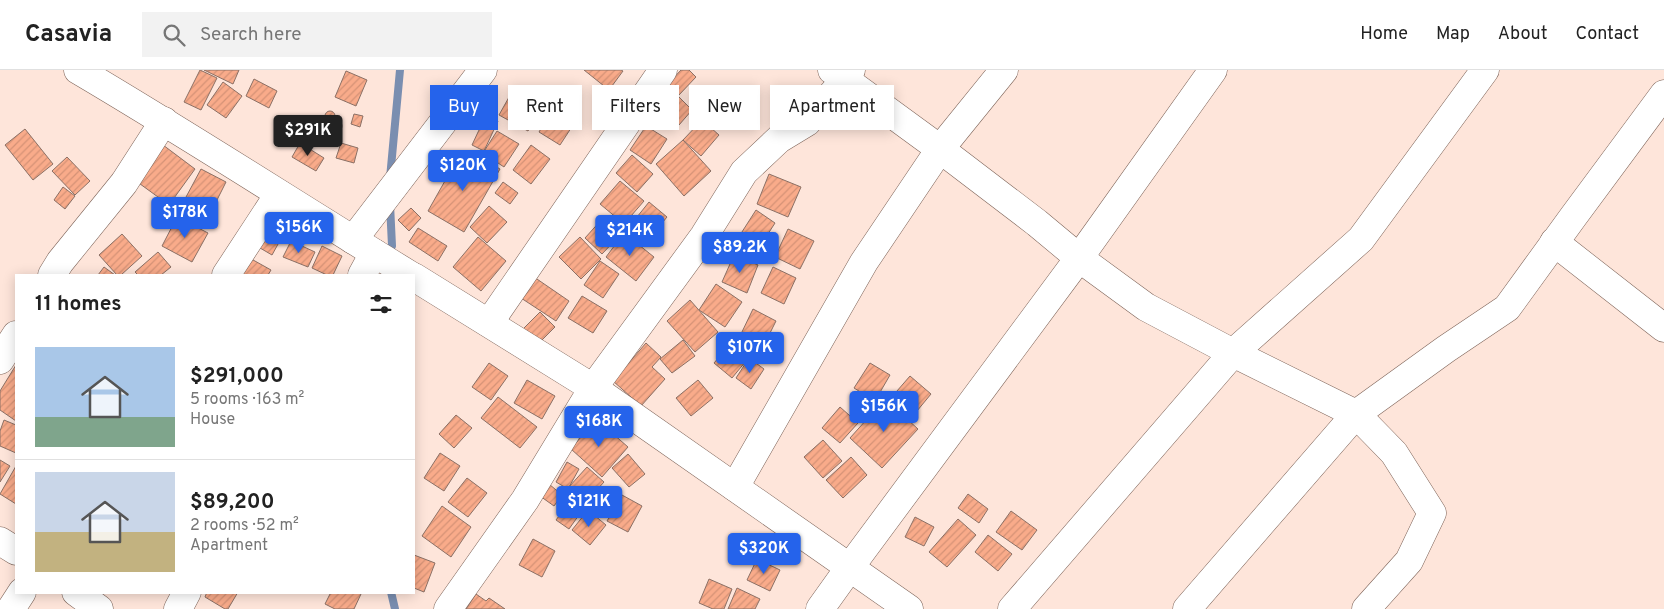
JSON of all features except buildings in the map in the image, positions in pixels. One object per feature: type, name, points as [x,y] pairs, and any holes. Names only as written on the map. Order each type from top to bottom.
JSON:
[{"type":"street","points":[[78,70],[164,120],[279,194],[363,256],[408,274]]},
{"type":"street","points":[[363,256],[483,70]]},
{"type":"street","points":[[489,323],[663,70]]},
{"type":"street","points":[[735,487],[864,262],[940,149],[1004,70]]},
{"type":"street","points":[[820,609],[1079,258],[1213,70]]},
{"type":"street","points":[[1012,609],[1233,353],[1361,239],[1485,70]]},
{"type":"street","points":[[448,609],[525,500],[593,388],[704,236],[744,172],[779,139],[807,122],[843,73],[1037,223],[1079,258],[1146,307],[1356,414],[1394,454],[1432,513],[1409,561],[1366,609]]},
{"type":"street","points":[[1187,609],[1356,414],[1446,349],[1508,308],[1554,242],[1664,94]]},
{"type":"street","points":[[53,274],[66,254],[124,183],[164,120]]},
{"type":"street","points":[[227,274],[279,194]]},
{"type":"street","points":[[1554,242],[1664,328]]},
{"type":"street","points":[[415,278],[593,388],[909,609]]},
{"type":"street","points":[[0,360],[15,337]]},
{"type":"street","points":[[0,541],[15,550]]},
{"type":"street","points":[[11,609],[21,594]]},
{"type":"street","points":[[79,594],[99,609]]},
{"type":"street","points":[[178,609],[186,594]]},
{"type":"waterway","points":[[390,178],[400,70]]},
{"type":"waterway","points":[[387,256],[392,246],[390,204]]},
{"type":"waterway","points":[[391,594],[395,609]]}]
